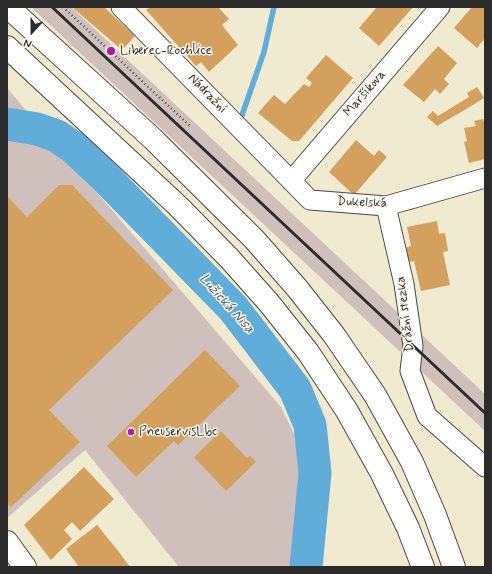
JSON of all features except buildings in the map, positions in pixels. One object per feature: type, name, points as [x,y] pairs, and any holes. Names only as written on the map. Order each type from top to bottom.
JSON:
[{"type":"main road","points":[[8,7],[153,139],[254,239],[297,288],[334,335],[375,396],[412,462],[435,515],[454,567]]},
{"type":"main road","points":[[7,47],[178,206],[229,258],[269,303],[308,352],[334,391],[382,474],[408,528],[423,567]]},
{"type":"main road","points":[[7,542],[25,567]]},
{"type":"street","name":"Nádražní","points":[[121,7],[291,181]]},
{"type":"street","name":"Maršíkova","points":[[291,181],[440,7]]},
{"type":"street","name":"Dukelská","points":[[291,181],[310,200],[386,206],[485,178]]},
{"type":"street","name":"Drážní stezka","points":[[386,206],[404,284],[412,338],[413,346],[410,371],[427,416],[485,467]]},
{"type":"path","points":[[63,7],[191,127]]},
{"type":"shaded area","points":[[31,7],[71,7],[485,394],[485,431]]},
{"type":"shaded area","points":[[7,88],[281,407],[304,454],[293,567],[179,567],[85,450],[7,518]]},
{"type":"waterway","points":[[241,118],[264,52],[274,7]]},
{"type":"waterway","name":"Lužická Nisa","points":[[7,124],[37,129],[57,136],[74,148],[105,177],[233,308],[295,389],[310,425],[315,473],[306,567]]},
{"type":"railway","points":[[52,7],[485,413]]},
{"type":"place","name":"Liberec-Rochlice","points":[[111,51]]},
{"type":"place","name":"PneuservisLbc","points":[[131,432]]}]
